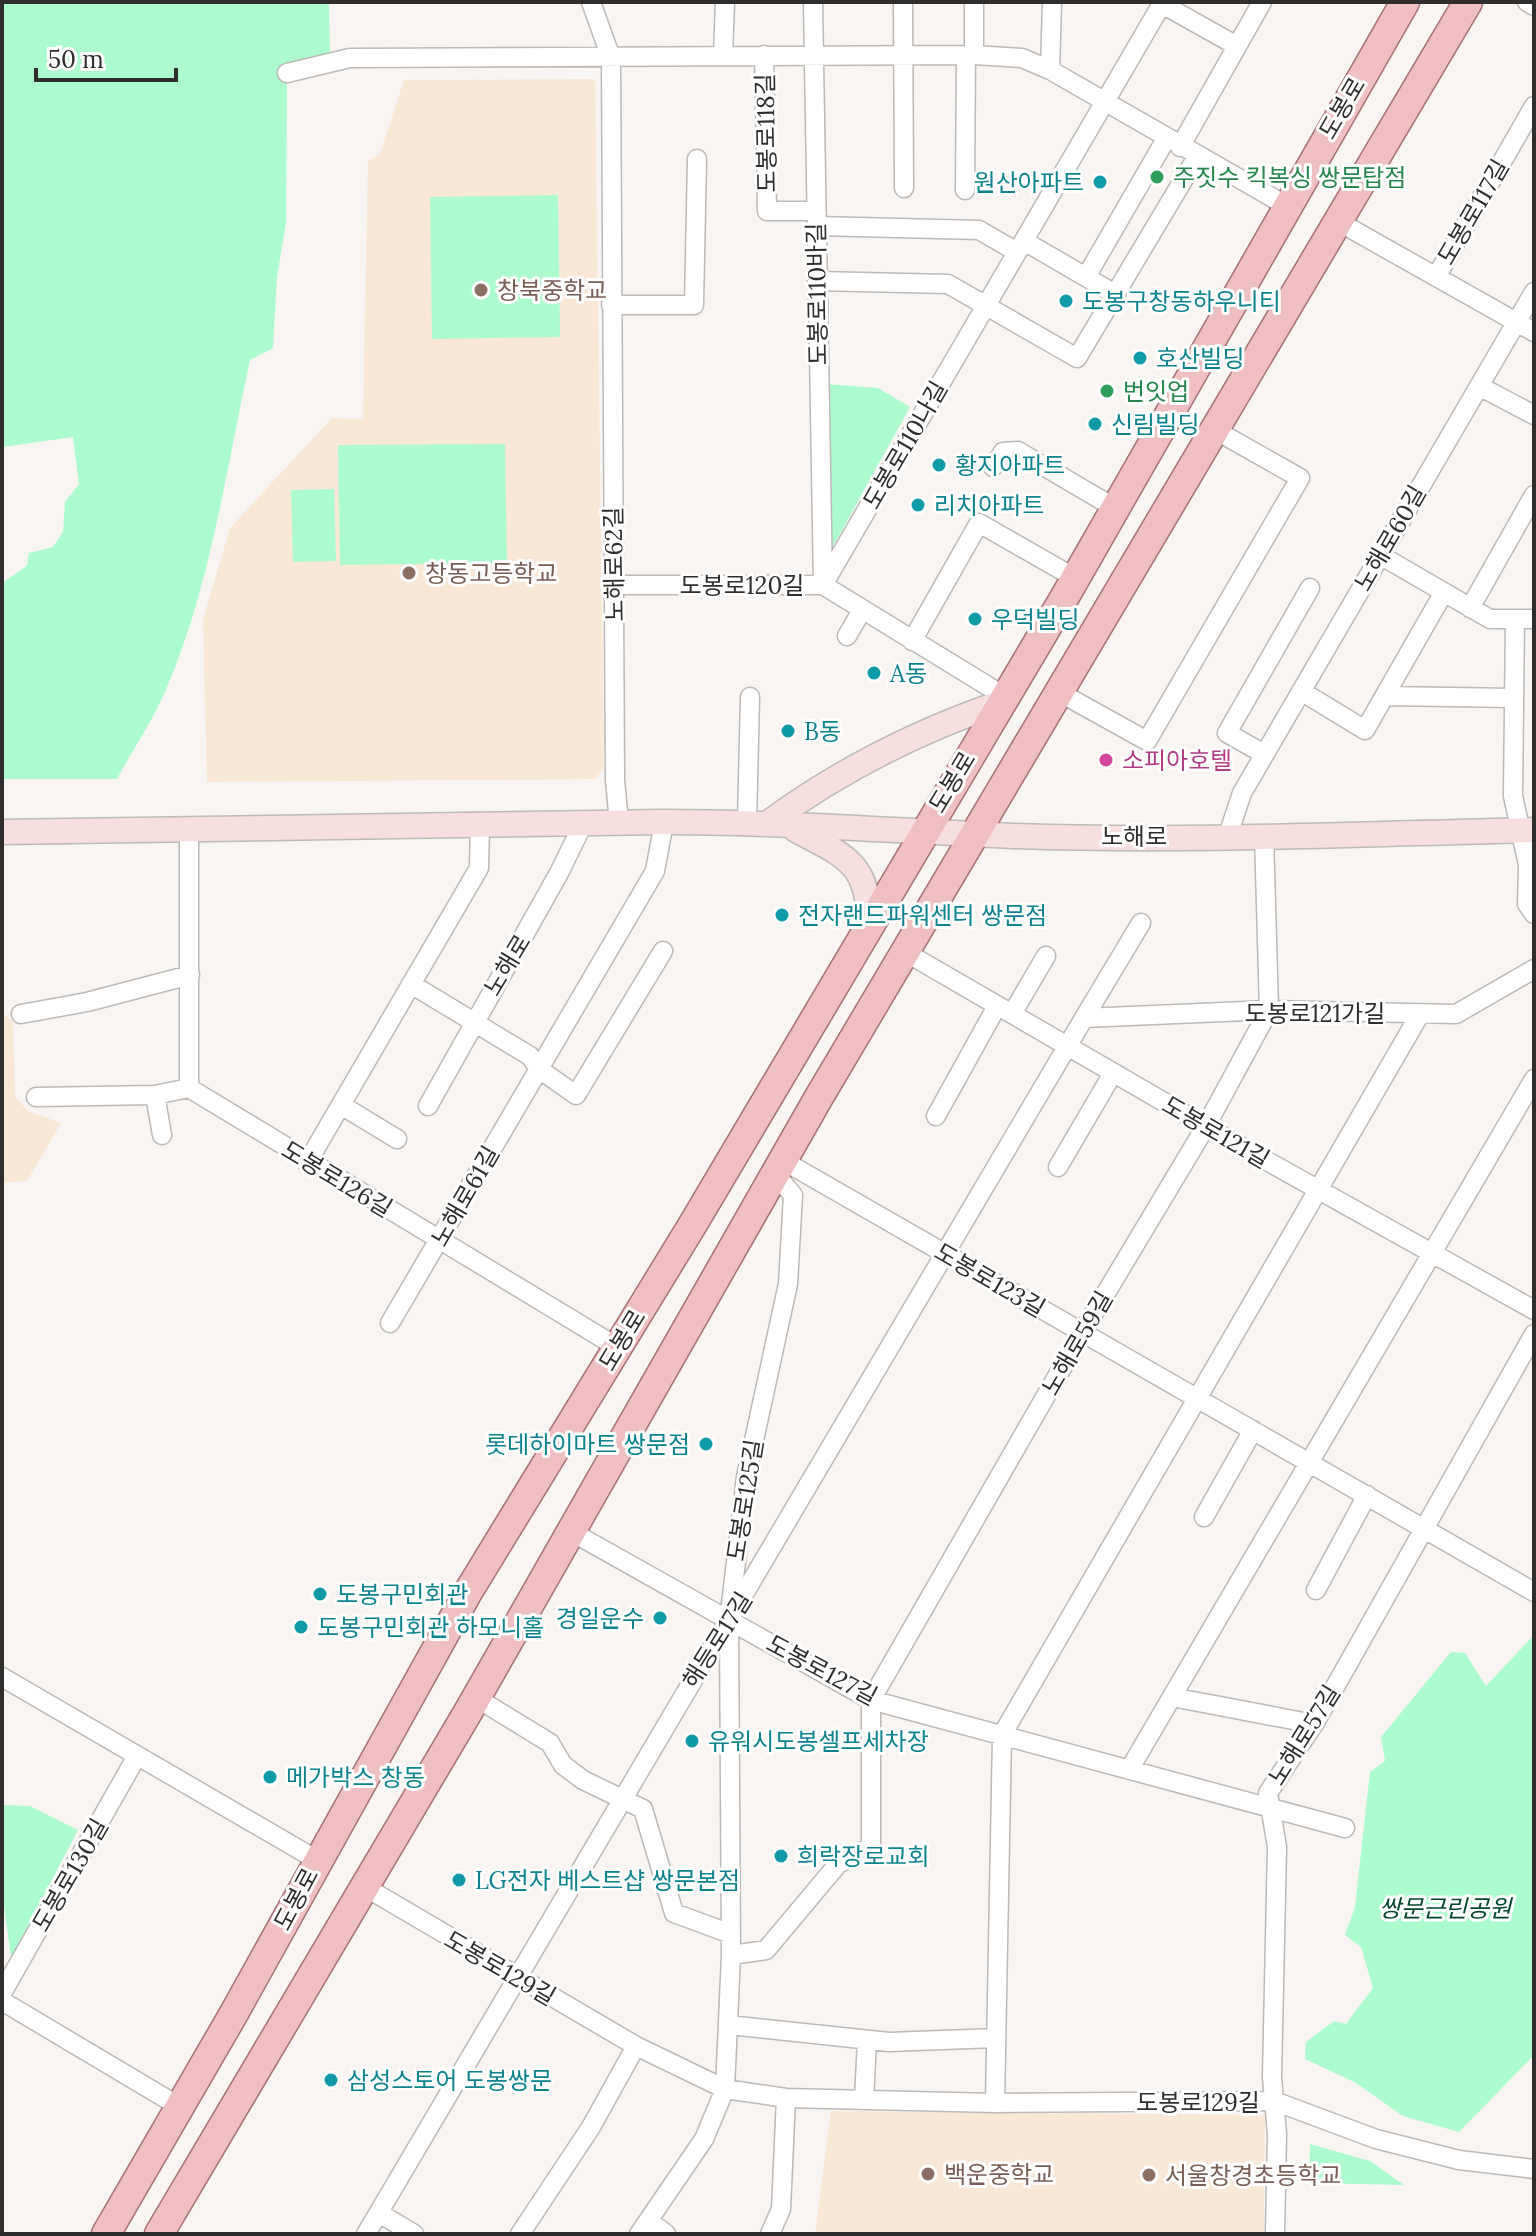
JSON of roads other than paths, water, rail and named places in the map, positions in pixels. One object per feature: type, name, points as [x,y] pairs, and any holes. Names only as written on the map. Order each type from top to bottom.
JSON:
[{"type":"main road","name":"도봉로","points":[[106,2234],[468,1592],[1075,578],[1405,2]]},
{"type":"main road","name":"도봉로","points":[[159,2234],[365,1887],[778,1167],[977,834],[1057,691],[1468,2]]},
{"type":"main road","points":[[768,824],[810,792],[938,724],[1002,700]]},
{"type":"main road","name":"노해로","points":[[2,832],[584,822],[768,824],[977,834],[1264,835],[1528,830]]},
{"type":"main road","points":[[768,824],[837,852],[856,869],[866,881],[869,923]]},
{"type":"street","name":"노해로62길","points":[[591,2],[611,58],[615,780],[619,823]]},
{"type":"street","name":"도봉로118길","points":[[723,55],[725,2]]},
{"type":"street","name":"도봉로110바길","points":[[813,2],[823,585]]},
{"type":"street","points":[[903,2],[904,188]]},
{"type":"street","points":[[965,190],[974,2]]},
{"type":"street","points":[[1050,70],[1052,2]]},
{"type":"street","points":[[1086,277],[1237,46],[1262,2]]},
{"type":"street","points":[[1527,2],[1534,6]]},
{"type":"street","points":[[1162,3],[1237,46]]},
{"type":"street","name":"도봉로110나길","points":[[823,585],[1162,3]]},
{"type":"street","name":"도봉로118길","points":[[611,58],[903,54],[1022,58],[1050,70],[1287,206]]},
{"type":"street","name":"도봉로118길","points":[[764,55],[767,211],[816,218]]},
{"type":"street","points":[[287,73],[350,58],[611,58]]},
{"type":"street","name":"도봉로117길","points":[[1436,277],[1534,106]]},
{"type":"street","points":[[817,281],[948,284],[1077,358],[1197,157]]},
{"type":"street","points":[[611,305],[694,305],[697,159]]},
{"type":"street","points":[[816,218],[979,230],[1086,277],[1115,294]]},
{"type":"street","name":"도봉로117길","points":[[1339,222],[1534,332]]},
{"type":"street","name":"노해로60길","points":[[1228,835],[1242,793],[1534,292]]},
{"type":"street","points":[[1479,386],[1534,415]]},
{"type":"street","points":[[1057,691],[1147,741],[1300,478],[1215,430]]},
{"type":"street","points":[[993,467],[1003,452],[1018,451],[1115,508]]},
{"type":"street","points":[[1470,608],[1534,495]]},
{"type":"street","points":[[912,641],[979,523],[1075,578]]},
{"type":"street","points":[[1380,555],[1490,619],[1534,619]]},
{"type":"street","name":"도봉로120길","points":[[615,585],[823,585],[1002,700]]},
{"type":"street","points":[[1264,754],[1227,733],[1310,588]]},
{"type":"street","points":[[1301,691],[1365,730],[1444,592]]},
{"type":"street","points":[[847,636],[862,610]]},
{"type":"street","points":[[1515,619],[1513,796],[1528,830],[1527,904],[1534,914]]},
{"type":"street","points":[[1385,696],[1514,698]]},
{"type":"street","points":[[750,697],[768,824]]},
{"type":"street","name":"노해로","points":[[428,1106],[541,906],[584,822]]},
{"type":"street","name":"노해로61길","points":[[390,1323],[655,871],[664,822]]},
{"type":"street","points":[[307,1163],[479,868],[480,824]]},
{"type":"street","points":[[36,1097],[155,1095],[189,1088],[189,830]]},
{"type":"street","points":[[1264,835],[1269,1010]]},
{"type":"street","points":[[1067,1046],[1141,923]]},
{"type":"street","points":[[411,984],[530,1056],[539,1069],[576,1095],[663,951]]},
{"type":"street","name":"도봉로121길","points":[[905,952],[1534,1310]]},
{"type":"street","points":[[936,1116],[1005,1010],[1046,956]]},
{"type":"street","name":"도봉로121가길","points":[[1084,1018],[1269,1010],[1456,1014],[1534,969]]},
{"type":"street","points":[[21,1014],[87,1002],[190,975]]},
{"type":"street","name":"노해로59길","points":[[731,1955],[766,1950],[838,1864],[871,1847],[871,1700],[1082,1333],[1206,1126],[1269,1010]]},
{"type":"street","points":[[995,2103],[1002,1735],[1199,1400],[1420,1014]]},
{"type":"street","name":"해등로17길","points":[[366,2234],[1067,1046]]},
{"type":"street","points":[[1058,1167],[1113,1073]]},
{"type":"street","points":[[1129,1770],[1534,1079]]},
{"type":"street","name":"도봉로126길","points":[[189,1088],[307,1163],[440,1239],[617,1347]]},
{"type":"street","points":[[155,1095],[162,1135]]},
{"type":"street","points":[[341,1105],[397,1139]]},
{"type":"street","name":"도봉로123길","points":[[778,1167],[944,1254],[1534,1592]]},
{"type":"street","name":"도봉로125길","points":[[666,2234],[644,2227],[704,2139],[725,2089],[731,1955],[729,1621],[746,1477],[779,1332],[792,1256],[793,1195],[778,1167]]},
{"type":"street","name":"노해로57길","points":[[1275,2234],[1277,1847],[1268,1793],[1314,1724],[1534,1334]]},
{"type":"street","points":[[1204,1517],[1253,1430]]},
{"type":"street","points":[[1316,1590],[1367,1495]]},
{"type":"street","name":"도봉로127길","points":[[570,1531],[871,1700],[1345,1828]]},
{"type":"street","points":[[2,1677],[317,1860]]},
{"type":"street","points":[[475,1697],[550,1743],[563,1765],[583,1780],[643,1809],[674,1913],[731,1934]]},
{"type":"street","points":[[1172,1697],[1314,1724]]},
{"type":"street","name":"도봉로130길","points":[[2,1993],[137,1756]]},
{"type":"street","name":"도봉로129길","points":[[365,1887],[636,2046],[725,2089],[786,2098],[995,2103],[1274,2101],[1376,2139],[1459,2160],[1534,2169]]},
{"type":"street","points":[[2,2001],[180,2107]]},
{"type":"street","points":[[729,2025],[867,2040],[996,2038]]},
{"type":"street","points":[[864,2100],[867,2040]]},
{"type":"street","points":[[520,2234],[591,2127],[636,2046]]},
{"type":"street","points":[[770,2234],[781,2209],[786,2098]]},
{"type":"street","points":[[379,2213],[414,2234]]},
{"type":"place","name":"주짓수 킥복싱 쌍문탑점","points":[[1157,177]]},
{"type":"place","name":"원산아파트","points":[[1100,182]]},
{"type":"place","name":"창북중학교","points":[[481,290]]},
{"type":"place","name":"도봉구창동하우니티","points":[[1066,301]]},
{"type":"place","name":"호산빌딩","points":[[1140,358]]},
{"type":"place","name":"번잇업","points":[[1107,391]]},
{"type":"place","name":"신림빌딩","points":[[1095,424]]},
{"type":"place","name":"황지아파트","points":[[939,465]]},
{"type":"place","name":"리치아파트","points":[[918,505]]},
{"type":"place","name":"창동고등학교","points":[[409,573]]},
{"type":"place","name":"우덕빌딩","points":[[975,619]]},
{"type":"place","name":"A동","points":[[874,673]]},
{"type":"place","name":"B동","points":[[788,731]]},
{"type":"place","name":"소피아호텔","points":[[1106,760]]},
{"type":"place","name":"전자랜드파워센터 쌍문점","points":[[782,915]]},
{"type":"place","name":"롯데하이마트 쌍문점","points":[[706,1444]]},
{"type":"place","name":"도봉구민회관","points":[[320,1594]]},
{"type":"place","name":"경일운수","points":[[660,1618]]},
{"type":"place","name":"도봉구민회관 하모니홀","points":[[301,1627]]},
{"type":"place","name":"유워시도봉셀프세차장","points":[[692,1741]]},
{"type":"place","name":"메가박스 창동","points":[[270,1777]]},
{"type":"place","name":"희락장로교회","points":[[781,1856]]},
{"type":"place","name":"LG전자 베스트샵 쌍문본점","points":[[459,1880]]},
{"type":"place","name":"삼성스토어 도봉쌍문","points":[[331,2080]]},
{"type":"place","name":"백운중학교","points":[[928,2174]]},
{"type":"place","name":"서울창경초등학교","points":[[1149,2175]]},
{"type":"park label","name":"쌍문근린공원","points":[[1445,1908]]}]
